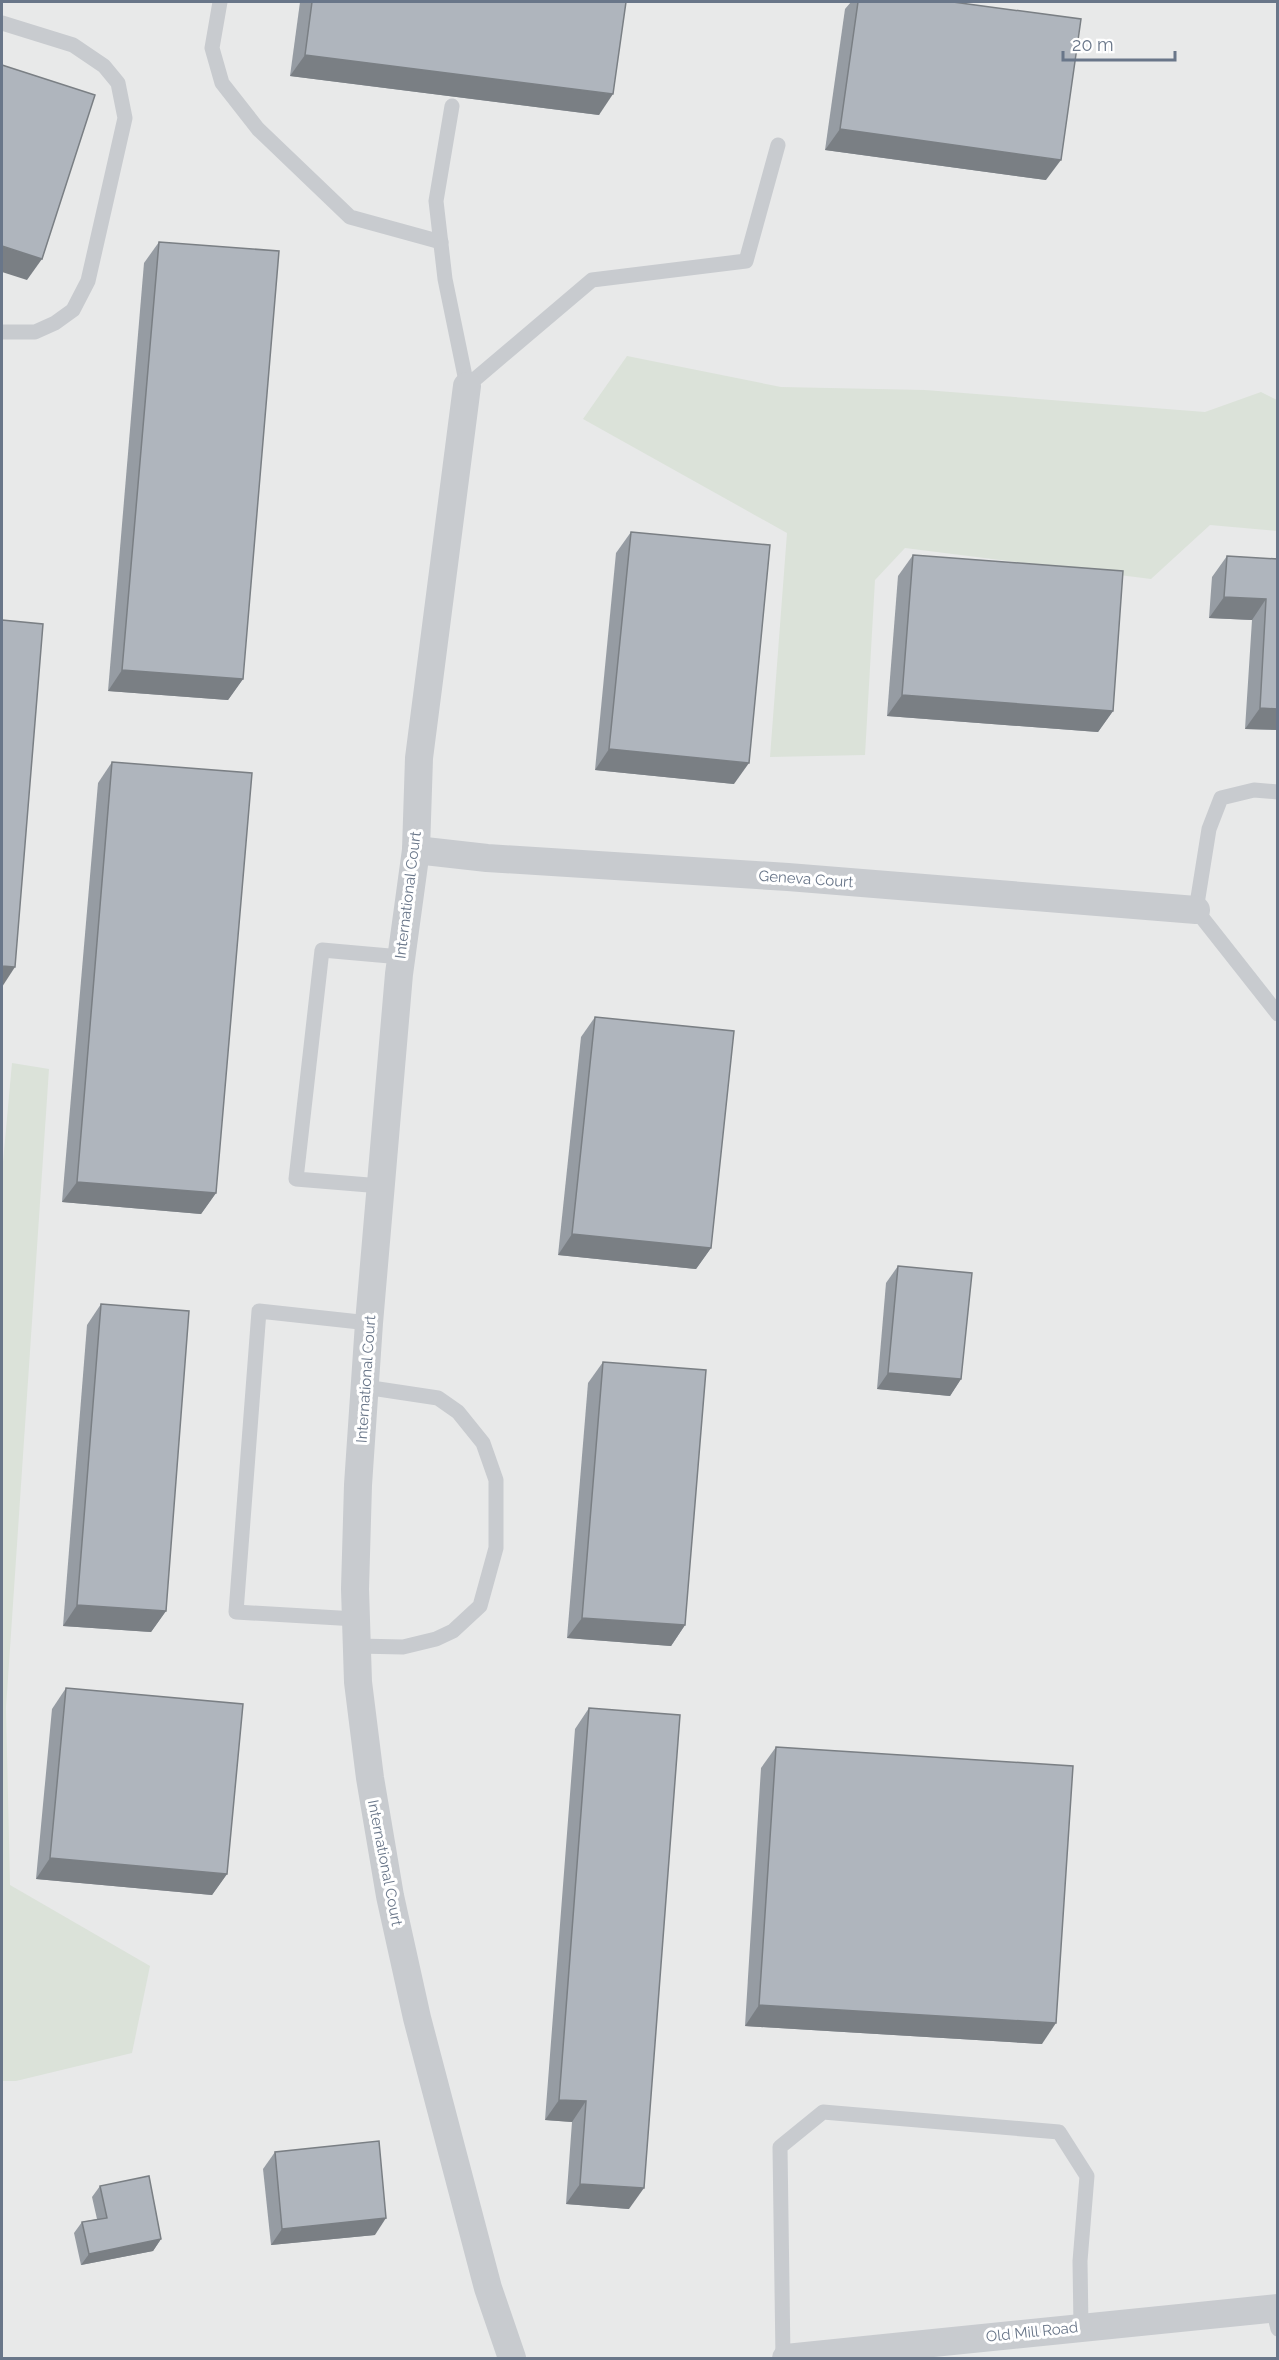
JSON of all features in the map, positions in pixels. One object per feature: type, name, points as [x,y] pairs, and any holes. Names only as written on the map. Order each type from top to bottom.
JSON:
[{"type":"street","name":"International Court","points":[[467,386],[419,758],[416,850],[401,957],[369,1323],[358,1485],[356,1633],[358,1682],[369,1778],[393,1907],[417,2018],[488,2288],[512,2358]]},
{"type":"street","name":"Geneva Court","points":[[416,850],[487,858],[788,877],[1196,910]]},
{"type":"street","name":"Old Mill Road","points":[[785,2358],[1081,2327],[1276,2315]]},
{"type":"lane","points":[[220,2],[212,48],[222,83],[258,129],[350,217],[441,242]]},
{"type":"lane","points":[[2,23],[73,45],[105,66],[118,83],[125,118],[88,281],[73,310],[55,323],[35,332],[2,332]]},
{"type":"lane","points":[[452,106],[436,201],[446,279],[467,386],[592,280],[746,261],[778,145]]},
{"type":"lane","points":[[1278,792],[1254,790],[1221,798],[1209,830],[1196,910],[1278,1014]]},
{"type":"lane","points":[[381,1186],[296,1179],[322,950],[401,957]]},
{"type":"lane","points":[[365,1387],[438,1398],[458,1412],[483,1443],[496,1480],[496,1548],[480,1606],[453,1631],[436,1639],[403,1647],[356,1633],[236,1612],[259,1311],[369,1323]]},
{"type":"lane","points":[[785,2358],[780,2147],[823,2112],[1059,2132],[1087,2176],[1080,2261],[1081,2327]]},
{"type":"shaded area","points":[[2,2],[1277,2],[1277,2358],[2,2358]]},
{"type":"shaded area","points":[[627,356],[781,387],[925,390],[1205,412],[1261,392],[1277,400],[1277,531],[1210,525],[1151,579],[905,548],[875,580],[865,755],[770,757],[787,533],[583,419]]},
{"type":"shaded area","points":[[12,1063],[49,1069],[6,1708],[10,1885],[150,1966],[132,2053],[16,2081],[2,2081],[2,1173]]},
{"type":"building","points":[[312,2],[626,2],[613,94],[305,55]]},
{"type":"building","points":[[858,2],[953,2],[1081,19],[1061,160],[840,129]]},
{"type":"building","points":[[2,65],[95,95],[42,259],[2,246]]},
{"type":"building","points":[[159,242],[279,251],[243,679],[122,670]]},
{"type":"building","points":[[631,532],[770,545],[749,763],[609,749]]},
{"type":"building","points":[[913,555],[1123,571],[1113,711],[902,695]]},
{"type":"building","points":[[1227,556],[1278,559],[1278,709],[1260,708],[1266,599],[1224,597]]},
{"type":"building","points":[[2,620],[43,624],[15,967],[2,966]]},
{"type":"building","points":[[112,762],[252,773],[216,1193],[77,1182]]},
{"type":"building","points":[[595,1017],[734,1031],[711,1248],[572,1234]]},
{"type":"building","points":[[898,1266],[972,1273],[961,1379],[888,1373]]},
{"type":"building","points":[[101,1304],[189,1311],[166,1611],[77,1605]]},
{"type":"building","points":[[603,1362],[706,1370],[685,1625],[582,1618]]},
{"type":"building","points":[[66,1688],[243,1704],[227,1874],[50,1858]]},
{"type":"building","points":[[589,1708],[680,1715],[644,2188],[580,2184],[586,2101],[559,2100]]},
{"type":"building","points":[[776,1747],[1073,1766],[1056,2023],[759,2005]]},
{"type":"building","points":[[379,2141],[386,2218],[282,2229],[275,2152]]},
{"type":"building","points":[[149,2176],[161,2239],[89,2254],[82,2222],[107,2218],[100,2186]]}]
